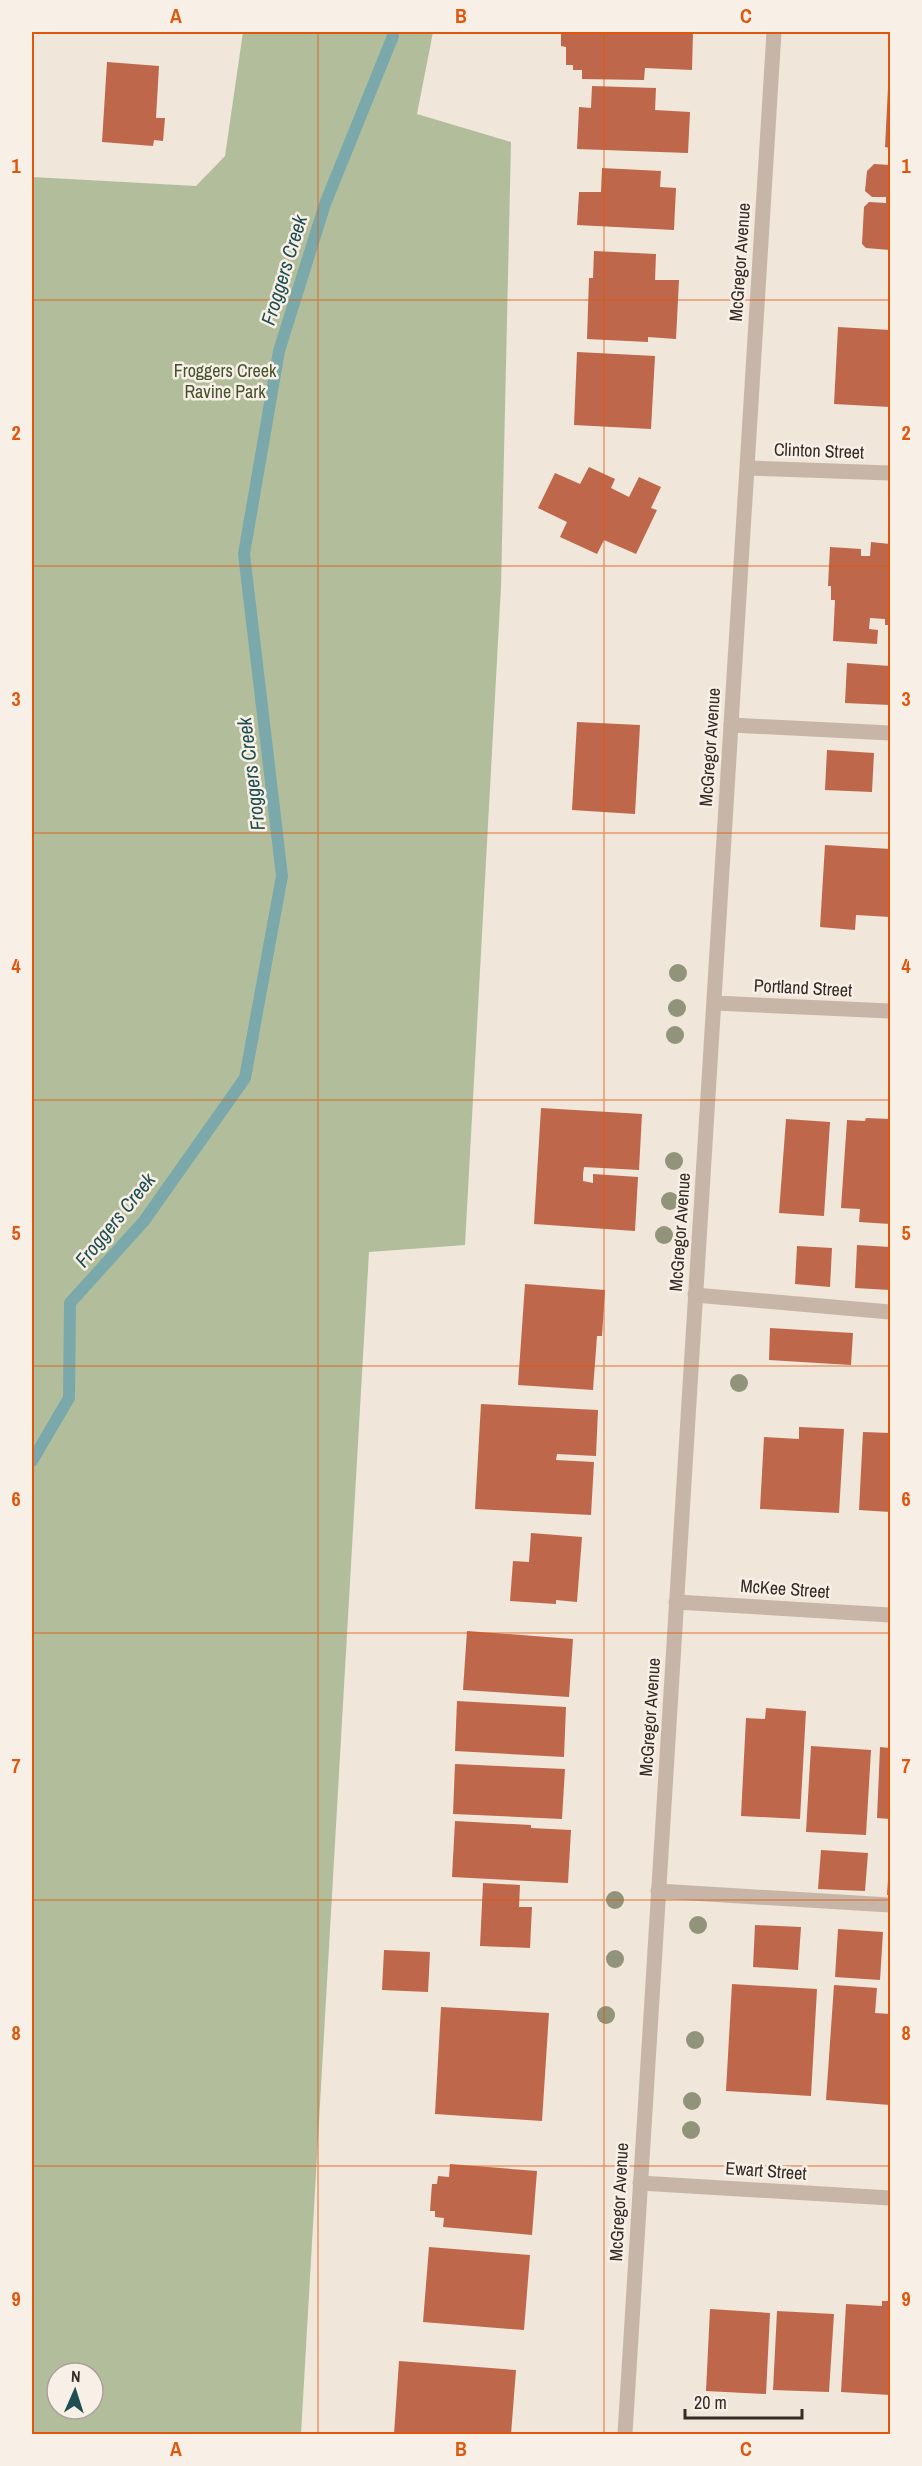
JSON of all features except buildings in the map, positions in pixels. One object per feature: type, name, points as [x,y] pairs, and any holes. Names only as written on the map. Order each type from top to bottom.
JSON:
[{"type":"street","name":"McGregor Avenue","points":[[624,2434],[774,32]]},
{"type":"street","name":"Clinton Street","points":[[747,468],[891,473]]},
{"type":"street","points":[[731,725],[891,733]]},
{"type":"street","name":"Portland Street","points":[[714,1003],[891,1011]]},
{"type":"street","points":[[695,1295],[891,1312]]},
{"type":"street","name":"McKee Street","points":[[676,1602],[891,1615]]},
{"type":"street","points":[[658,1891],[891,1905]]},
{"type":"street","name":"Ewart Street","points":[[640,2183],[891,2198]]},
{"type":"green space","name":"Froggers Creek Ravine Park","points":[[243,32],[433,32],[417,114],[511,142],[501,587],[465,1245],[369,1252],[301,2434],[32,2434],[32,177],[196,186],[225,156]]},
{"type":"waterway","name":"Froggers Creek","points":[[32,1461],[69,1398],[70,1303],[144,1221],[245,1078],[282,876],[244,554],[279,351],[325,204],[393,36],[392,32]]}]
